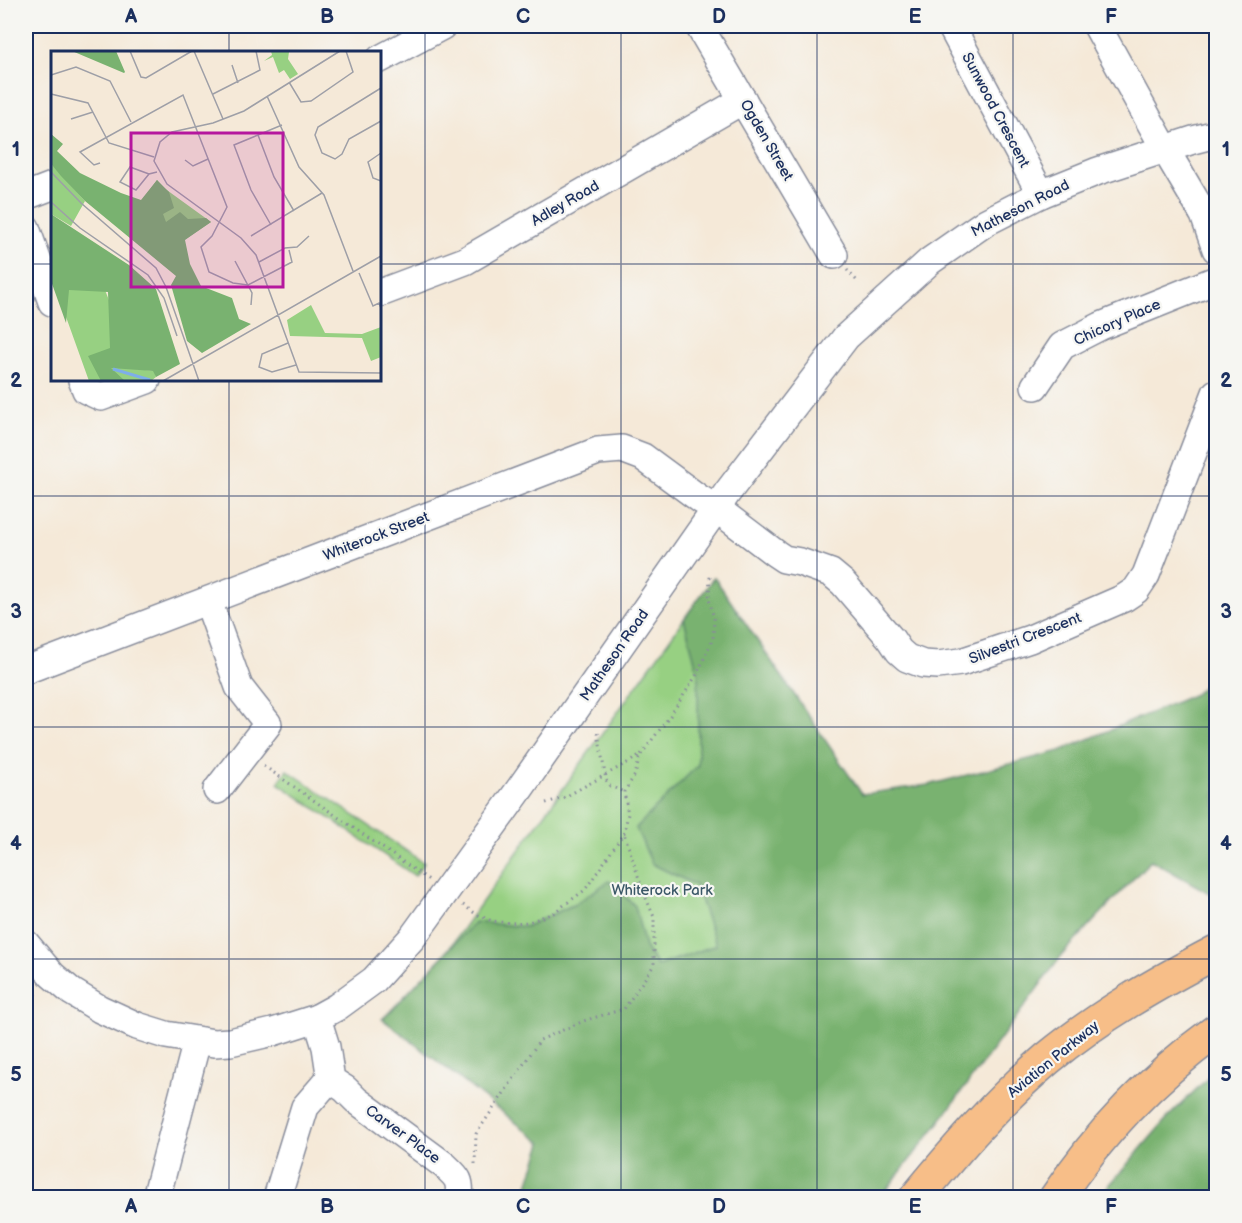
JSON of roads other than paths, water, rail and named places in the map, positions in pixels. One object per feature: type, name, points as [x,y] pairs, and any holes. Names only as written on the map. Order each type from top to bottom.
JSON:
[{"type":"main road","name":"Aviation Parkway","points":[[916,1197],[968,1135],[1049,1058],[1092,1025],[1131,1000],[1216,952]]},
{"type":"main road","points":[[1056,1197],[1077,1168],[1129,1107],[1181,1058],[1216,1032]]},
{"type":"street","points":[[381,58],[442,26]]},
{"type":"street","name":"Ogden Street","points":[[699,26],[834,255]]},
{"type":"street","name":"Sunwood Crescent","points":[[951,26],[1041,194]]},
{"type":"street","points":[[1097,26],[1204,215],[1216,249]]},
{"type":"street","name":"Adley Road","points":[[381,293],[465,261],[743,100]]},
{"type":"street","name":"Matheson Road","points":[[26,944],[52,975],[72,992],[100,1009],[137,1026],[166,1035],[214,1043],[235,1041],[317,1018],[337,1007],[374,980],[412,938],[731,488],[846,337],[930,261],[986,222],[1041,194],[1098,171],[1205,137],[1216,128]]},
{"type":"street","points":[[26,196],[51,186]]},
{"type":"street","points":[[26,228],[51,299]]},
{"type":"street","name":"Chicory Place","points":[[1035,386],[1062,346],[1101,326],[1216,280]]},
{"type":"street","points":[[82,381],[86,390],[101,397],[144,381]]},
{"type":"street","name":"Silvestri Crescent","points":[[717,509],[775,554],[784,559],[831,573],[843,583],[907,658],[923,664],[961,662],[1030,639],[1124,598],[1136,590],[1146,576],[1216,393]]},
{"type":"street","name":"Whiterock Street","points":[[26,670],[598,451],[622,449],[643,457],[717,509]]},
{"type":"street","points":[[208,601],[239,687],[268,724],[217,790]]},
{"type":"street","points":[[278,1197],[305,1107],[331,1080],[326,1047],[317,1018]]},
{"type":"street","points":[[156,1197],[197,1041]]},
{"type":"street","name":"Carver Place","points":[[331,1080],[444,1165],[457,1186]]},
{"type":"park label","name":"Whiterock Park","points":[[662,890]]}]
